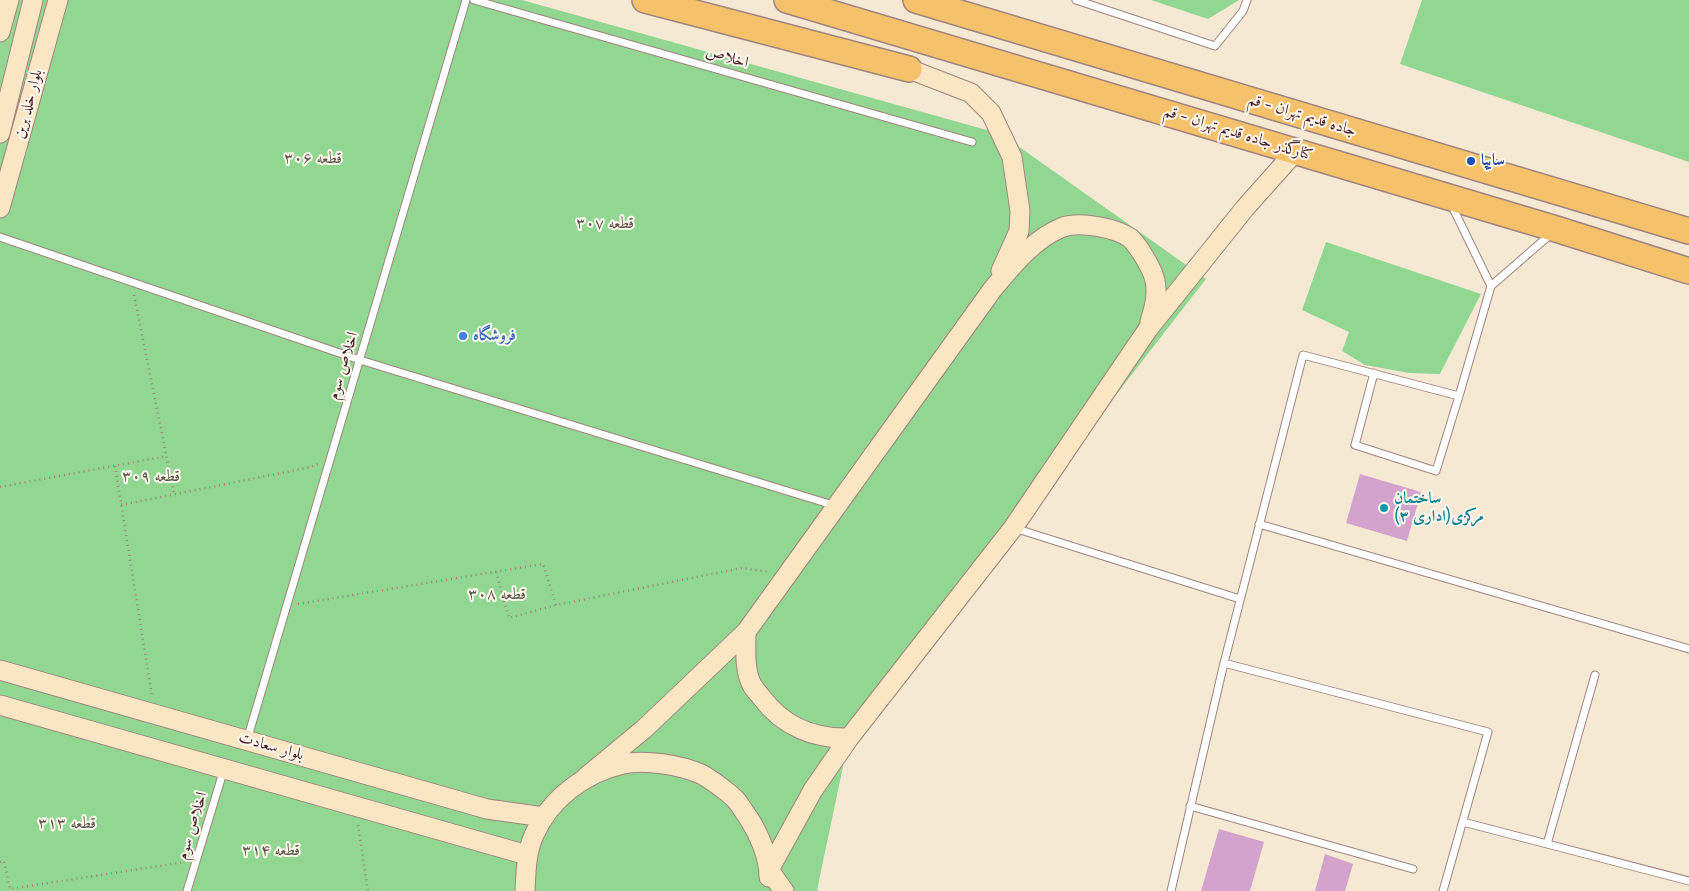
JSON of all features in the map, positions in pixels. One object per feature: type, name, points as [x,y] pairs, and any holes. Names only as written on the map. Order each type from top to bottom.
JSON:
[{"type":"highway","points":[[644,0],[909,69]]},
{"type":"highway","name":"کنارگذر جاده قدیم تهران - قم","points":[[787,0],[1556,229],[1689,271]]},
{"type":"highway","name":"جاده قدیم تهران - قم","points":[[916,0],[1689,232]]},
{"type":"street","points":[[0,32],[8,0]]},
{"type":"street","points":[[0,133],[34,0]]},
{"type":"street","name":"بلوار خلد برین","points":[[0,208],[58,0]]},
{"type":"street","points":[[909,69],[971,93],[991,113],[1012,157],[1020,211],[1018,231],[992,290]]},
{"type":"street","points":[[769,870],[813,790],[849,738],[1013,528],[1148,328],[1244,208],[1295,152]]},
{"type":"street","points":[[525,891],[527,855],[534,835],[544,817],[562,795],[586,778],[644,729],[746,632],[992,290],[1020,257],[1039,241],[1064,227],[1090,225],[1110,229],[1131,239],[1155,278],[1156,299],[1148,328]]},
{"type":"street","points":[[746,632],[747,668],[752,686],[770,708],[790,725],[808,732],[832,738],[849,738]]},
{"type":"street","name":"بلوار سعادت","points":[[0,670],[487,809],[544,817]]},
{"type":"street","name":"بلوار سعادت","points":[[0,705],[527,855]]},
{"type":"street","points":[[586,778],[624,764],[664,763],[702,775],[734,798],[758,831],[769,870],[769,891]]},
{"type":"street","points":[[769,870],[784,891]]},
{"type":"lane","name":"اخلاص سوم","points":[[247,741],[466,0]]},
{"type":"lane","name":"اخلاص","points":[[474,0],[972,142]]},
{"type":"lane","points":[[1076,0],[1215,46],[1243,11],[1247,0]]},
{"type":"lane","points":[[1447,197],[1491,286]]},
{"type":"lane","points":[[1374,373],[1355,445],[1436,470],[1491,286],[1556,229]]},
{"type":"lane","points":[[0,237],[360,360],[836,506]]},
{"type":"lane","points":[[1171,891],[1224,663],[1303,355],[1459,396]]},
{"type":"lane","points":[[1259,524],[1689,649]]},
{"type":"lane","points":[[1013,528],[1240,599]]},
{"type":"lane","points":[[1224,663],[1488,732],[1443,891]]},
{"type":"lane","points":[[1547,844],[1595,675]]},
{"type":"lane","name":"اخلاص سوم","points":[[187,891],[224,769]]},
{"type":"lane","points":[[1190,806],[1413,869]]},
{"type":"lane","points":[[1463,822],[1689,881]]},
{"type":"path","points":[[131,281],[174,494]]},
{"type":"path","points":[[0,487],[167,456]]},
{"type":"path","points":[[122,505],[311,467],[330,459]]},
{"type":"path","points":[[115,466],[154,707],[158,716]]},
{"type":"path","points":[[287,606],[543,564],[556,605]]},
{"type":"path","points":[[496,572],[509,618],[556,605],[742,568],[787,574]]},
{"type":"path","points":[[356,806],[368,891]]},
{"type":"path","points":[[0,862],[4,861],[10,889],[196,860]]},
{"type":"green space","points":[[0,0],[522,0],[1001,134],[1206,279],[849,738],[817,890],[820,891],[0,891]]},
{"type":"green space","points":[[1151,0],[1239,0],[1208,19]]},
{"type":"green space","points":[[1422,0],[1689,0],[1689,162],[1400,64]]},
{"type":"green space","points":[[1326,242],[1481,294],[1440,374],[1409,373],[1365,365],[1342,351],[1349,332],[1302,310]]},
{"type":"building","name":"ساختمان مرکزی(اداری ۳)","points":[[1360,474],[1421,492],[1407,541],[1346,523]]},
{"type":"building","points":[[1219,829],[1264,842],[1250,891],[1201,891]]},
{"type":"building","points":[[1325,854],[1353,864],[1345,891],[1315,891]]},
{"type":"place","name":"سایپا","points":[[1471,161]]},
{"type":"place","name":"فروشگاه","points":[[463,336]]},
{"type":"place","name":"ساختمان مرکزی(اداری ۳)","points":[[1384,508]]},
{"type":"park label","name":"قطعه ۳۰۶","points":[[313,159]]},
{"type":"park label","name":"قطعه ۳۰۷","points":[[605,224]]},
{"type":"park label","name":"قطعه ۳۰۹","points":[[151,477]]},
{"type":"park label","name":"قطعه ۳۰۸","points":[[497,595]]},
{"type":"park label","name":"قطعه ۳۱۳","points":[[67,824]]},
{"type":"park label","name":"قطعه ۳۱۴","points":[[271,851]]}]
